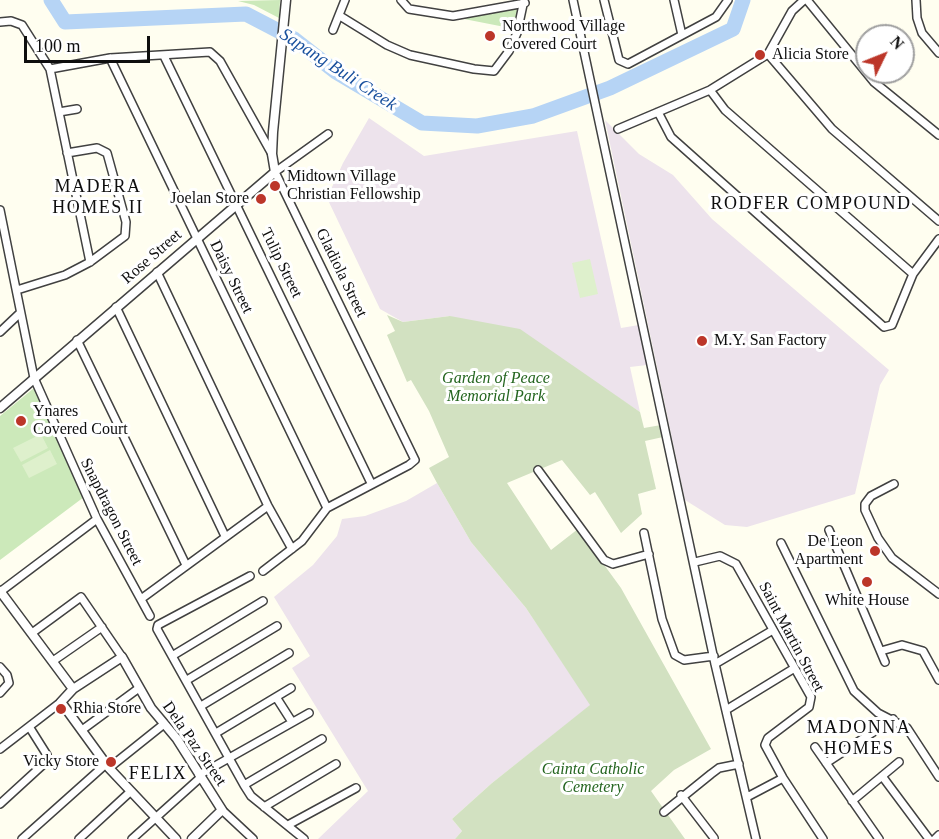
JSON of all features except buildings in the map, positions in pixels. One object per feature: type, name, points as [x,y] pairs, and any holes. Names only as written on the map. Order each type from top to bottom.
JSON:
[{"type":"street","points":[[272,154],[286,0]]},
{"type":"street","points":[[333,30],[345,0]]},
{"type":"street","points":[[340,16],[387,45],[410,55],[494,71],[509,51],[525,2],[453,16],[409,9],[401,0]]},
{"type":"street","points":[[573,0],[714,656],[756,839]]},
{"type":"street","points":[[604,0],[619,60],[628,64],[716,17],[728,0]]},
{"type":"street","points":[[674,0],[682,35]]},
{"type":"street","points":[[618,129],[710,90],[768,54],[792,11],[806,0],[874,82],[939,135]]},
{"type":"street","points":[[916,0],[917,18],[922,33],[939,54]]},
{"type":"street","points":[[0,22],[11,21],[22,25],[50,69],[90,262]]},
{"type":"street","name":"Gladiola Street","points":[[50,69],[110,58],[164,56],[202,51],[216,56],[272,154],[274,172],[414,455],[415,460],[410,465],[371,483]]},
{"type":"street","points":[[768,54],[832,129],[939,221]]},
{"type":"street","name":"Tulip Street","points":[[164,56],[238,204],[371,483]]},
{"type":"street","name":"Daisy Street","points":[[110,58],[327,508]]},
{"type":"street","points":[[710,90],[725,110],[913,274]]},
{"type":"street","points":[[59,112],[77,109]]},
{"type":"street","points":[[658,112],[671,136],[884,327],[892,325],[913,274],[939,239]]},
{"type":"street","name":"Rose Street","points":[[0,408],[274,172],[328,134]]},
{"type":"street","points":[[17,290],[64,275],[90,262],[124,236],[126,222],[107,153],[97,148],[67,153]]},
{"type":"street","name":"Snapdragon Street","points":[[0,210],[17,290],[19,314],[34,378],[97,519],[150,616]]},
{"type":"street","points":[[157,272],[268,506],[292,549]]},
{"type":"street","points":[[116,308],[225,536]]},
{"type":"street","points":[[0,332],[19,314]]},
{"type":"street","points":[[77,340],[186,565]]},
{"type":"street","points":[[538,470],[604,560],[613,564],[649,554]]},
{"type":"street","points":[[263,572],[302,541],[327,508],[371,483]]},
{"type":"street","points":[[894,484],[871,496],[865,504],[865,510],[878,538],[892,558],[939,594]]},
{"type":"street","points":[[141,599],[268,506]]},
{"type":"street","points":[[73,689],[0,591],[97,519]]},
{"type":"street","points":[[829,530],[885,662]]},
{"type":"street","points":[[644,532],[662,619],[675,655],[684,660],[714,656]]},
{"type":"street","points":[[781,543],[854,691],[878,713],[907,728],[939,777]]},
{"type":"street","name":"Saint Martin Street","points":[[695,562],[720,556],[736,564],[812,700],[809,707],[766,741],[767,749],[783,778],[823,839]]},
{"type":"street","points":[[250,576],[158,625],[157,629],[244,785],[264,807],[304,839]]},
{"type":"street","points":[[0,749],[30,728],[73,689],[122,657],[81,597],[32,633]]},
{"type":"street","points":[[172,656],[263,601]]},
{"type":"street","points":[[187,680],[277,626]]},
{"type":"street","points":[[53,661],[102,627]]},
{"type":"street","points":[[716,664],[773,630]]},
{"type":"street","points":[[881,651],[902,645],[923,651],[939,680]]},
{"type":"street","points":[[201,706],[289,653]]},
{"type":"street","name":"Dela Paz Street","points":[[122,657],[139,688],[222,810],[249,838]]},
{"type":"street","points":[[0,667],[9,683],[0,693]]},
{"type":"street","points":[[726,710],[793,669]]},
{"type":"street","points":[[81,730],[139,688]]},
{"type":"street","points":[[216,733],[291,688]]},
{"type":"street","points":[[276,697],[292,722]]},
{"type":"street","points":[[61,702],[107,766],[176,839]]},
{"type":"street","points":[[132,839],[200,776],[228,757],[309,713]]},
{"type":"street","points":[[826,763],[893,719]]},
{"type":"street","points":[[22,839],[107,766],[164,724]]},
{"type":"street","points":[[0,804],[47,761],[46,755],[30,728]]},
{"type":"street","points":[[244,785],[322,739]]},
{"type":"street","points":[[815,747],[879,839]]},
{"type":"street","points":[[852,801],[899,762]]},
{"type":"street","points":[[264,807],[336,764]]},
{"type":"street","points":[[663,812],[681,795],[705,781],[719,768],[739,764]]},
{"type":"street","points":[[882,776],[929,839]]},
{"type":"street","points":[[747,797],[783,778]]},
{"type":"street","points":[[288,825],[356,788]]},
{"type":"street","points":[[79,839],[130,792]]},
{"type":"street","points":[[681,795],[714,838]]},
{"type":"street","points":[[192,839],[222,810]]},
{"type":"street","points":[[935,839],[939,835]]},
{"type":"shaded area","points":[[369,118],[424,156],[577,131],[621,328],[639,325],[647,365],[630,367],[640,412],[608,391],[450,316],[403,322],[380,309],[327,198],[343,163]]},
{"type":"shaded area","points":[[605,120],[639,154],[673,175],[712,219],[889,370],[880,385],[855,494],[747,527],[725,525],[685,500]]},
{"type":"shaded area","points":[[437,483],[471,542],[526,608],[591,705],[492,783],[452,819],[462,831],[455,839],[318,839],[368,791],[292,668],[310,656],[274,597],[313,565],[337,536],[342,519],[365,516],[406,501]]},
{"type":"green space","points":[[280,0],[279,18],[254,5],[238,1]]},
{"type":"green space","points":[[522,7],[515,29],[459,18]]},
{"type":"green space","points":[[590,259],[598,294],[580,298],[572,263]]},
{"type":"green space","name":"Cainta Catholic Cemetery","points":[[387,315],[403,322],[450,316],[520,329],[640,412],[644,428],[661,425],[663,437],[645,441],[656,489],[638,494],[642,514],[621,533],[595,492],[590,495],[562,460],[507,483],[551,550],[578,529],[621,588],[711,749],[674,770],[651,791],[685,839],[455,839],[462,831],[452,819],[492,783],[590,705],[526,608],[471,542],[429,468],[449,457],[429,411],[411,380],[407,382],[387,335],[395,331]]},
{"type":"green space","points":[[34,388],[84,497],[0,560],[0,416]]},
{"type":"green space","points":[[41,434],[48,448],[21,462],[13,448]]},
{"type":"green space","points":[[50,450],[57,464],[29,478],[22,465]]},
{"type":"waterway","name":"Sapang Buli Creek","points":[[51,0],[65,22],[246,14],[294,39],[336,72],[422,123],[477,126],[533,116],[610,88],[733,29],[743,0]]},
{"type":"place","name":"Northwood Village Covered Court","points":[[490,36]]},
{"type":"place","name":"Alicia Store","points":[[760,55]]},
{"type":"place","name":"Midtown Village Christian Fellowship","points":[[275,186]]},
{"type":"place","name":"Joelan Store","points":[[261,199]]},
{"type":"place","name":"M.Y. San Factory","points":[[702,341]]},
{"type":"place","name":"Ynares Covered Court","points":[[21,421]]},
{"type":"place","name":"De Leon Apartment","points":[[875,551]]},
{"type":"place","name":"White House","points":[[867,582]]},
{"type":"place","name":"Rhia Store","points":[[61,709]]},
{"type":"place","name":"Vicky Store","points":[[111,762]]},
{"type":"district","name":"MADERA HOMES II","points":[[98,198]]},
{"type":"district","name":"RODFER COMPOUND","points":[[811,204]]},
{"type":"district","name":"MADONNA HOMES","points":[[859,738]]},
{"type":"district","name":"FELIX","points":[[158,774]]},
{"type":"park label","name":"Garden of Peace Memorial Park","points":[[496,388]]}]
